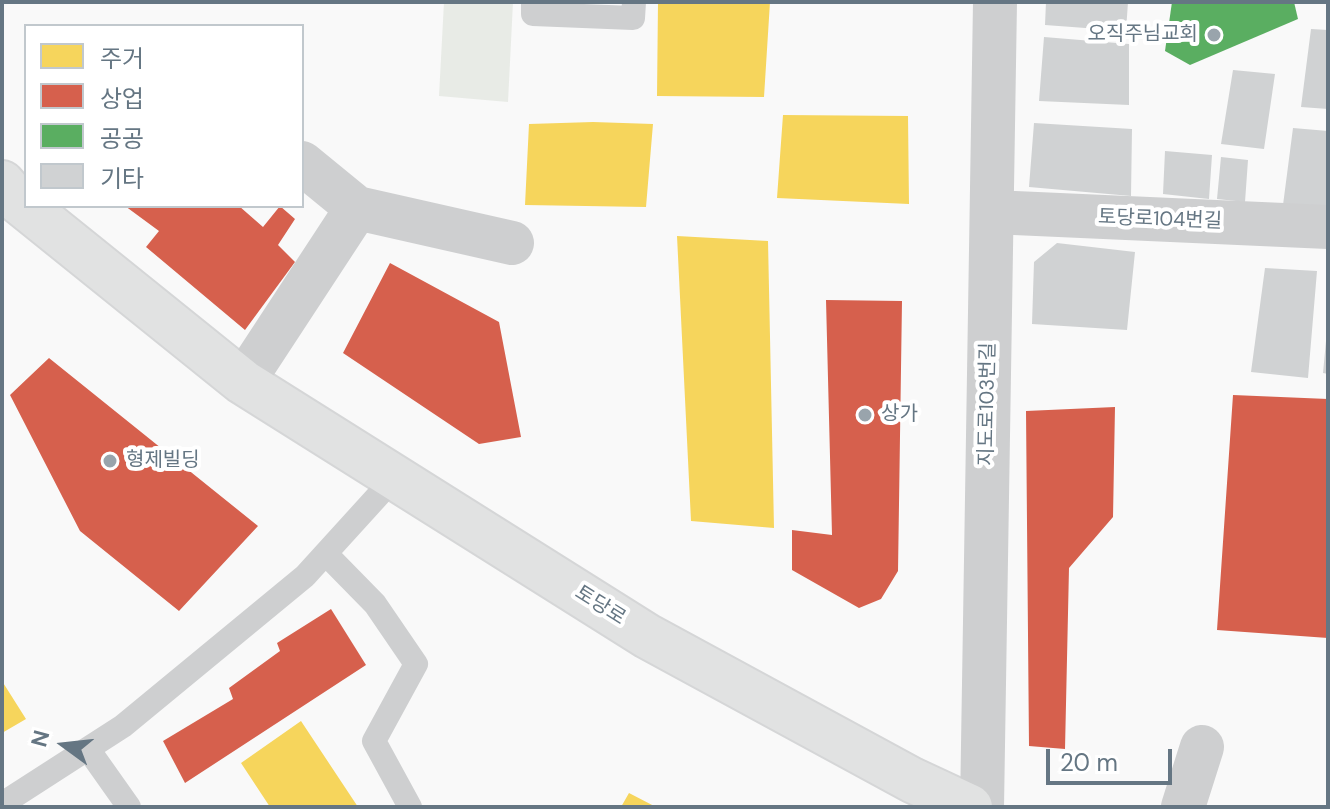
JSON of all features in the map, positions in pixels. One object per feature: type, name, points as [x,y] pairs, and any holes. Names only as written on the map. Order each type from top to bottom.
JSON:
[{"type":"main road","name":"토당로","points":[[7,199],[243,382],[647,636],[912,780],[970,807]]},
{"type":"street","name":"지도로103번길","points":[[982,807],[995,2]]},
{"type":"street","points":[[304,165],[357,208],[512,243]]},
{"type":"street","points":[[243,382],[357,208]]},
{"type":"street","name":"토당로104번길","points":[[992,212],[1328,227]]},
{"type":"street","points":[[1183,807],[1202,747]]},
{"type":"lane","points":[[533,2],[533,14],[633,18],[634,2]]},
{"type":"lane","points":[[2,804],[123,726],[305,576],[395,477]]},
{"type":"lane","points":[[326,554],[375,604],[416,664],[374,741],[410,807]]},
{"type":"lane","points":[[88,749],[129,807]]},
{"type":"shaded area","points":[[444,2],[513,2],[508,102],[439,96]]},
{"type":"building: 주거","points":[[658,2],[770,2],[764,97],[657,96]]},
{"type":"building: 주거","points":[[783,115],[908,116],[909,204],[777,198]]},
{"type":"building: 주거","points":[[529,124],[653,124],[646,207],[525,205]]},
{"type":"building: 주거","points":[[677,236],[768,241],[774,528],[691,521]]},
{"type":"building: 주거","points":[[2,681],[26,719],[2,733]]},
{"type":"building: 주거","points":[[301,721],[358,807],[270,807],[241,763]]},
{"type":"building: 주거","points":[[629,793],[656,807],[621,807]]},
{"type":"building: 상업","points":[[128,208],[241,208],[263,227],[278,208],[282,208],[295,219],[278,245],[295,262],[245,330],[146,247],[159,231]]},
{"type":"building: 상업","points":[[390,263],[499,322],[521,437],[479,444],[343,353]]},
{"type":"building: 상업","name":"상가","points":[[826,300],[902,301],[898,571],[881,599],[859,608],[792,570],[792,530],[832,535]]},
{"type":"building: 상업","name":"형제빌딩","points":[[49,358],[258,526],[179,611],[80,531],[10,395]]},
{"type":"building: 상업","points":[[1233,395],[1328,399],[1328,638],[1217,630]]},
{"type":"building: 상업","points":[[1115,407],[1113,517],[1069,568],[1065,749],[1029,746],[1026,411]]},
{"type":"building: 상업","points":[[331,609],[366,665],[185,783],[163,741],[233,699],[229,688],[280,651],[277,643]]},
{"type":"building: 공공","name":"오직주님교회","points":[[1172,2],[1294,2],[1298,19],[1190,65],[1165,51]]},
{"type":"building: 기타","points":[[1046,2],[1128,2],[1126,31],[1045,25]]},
{"type":"building: 기타","points":[[1311,29],[1328,30],[1328,109],[1301,107]]},
{"type":"building: 기타","points":[[1044,37],[1129,44],[1129,105],[1039,101]]},
{"type":"building: 기타","points":[[1233,70],[1275,74],[1264,149],[1221,144]]},
{"type":"building: 기타","points":[[1034,123],[1132,129],[1131,196],[1029,187]]},
{"type":"building: 기타","points":[[1293,128],[1328,131],[1328,207],[1283,205]]},
{"type":"building: 기타","points":[[1165,151],[1212,155],[1209,199],[1163,194]]},
{"type":"building: 기타","points":[[1221,157],[1248,160],[1245,202],[1217,199]]},
{"type":"building: 기타","points":[[1057,243],[1135,252],[1127,330],[1032,324],[1034,262]]},
{"type":"building: 기타","points":[[1265,268],[1317,271],[1308,378],[1251,372]]},
{"type":"building: 기타","points":[[1328,341],[1328,374],[1323,373]]},
{"type":"place","name":"오직주님교회","points":[[1214,35]]},
{"type":"place","name":"상가","points":[[865,415]]},
{"type":"place","name":"형제빌딩","points":[[110,461]]}]
